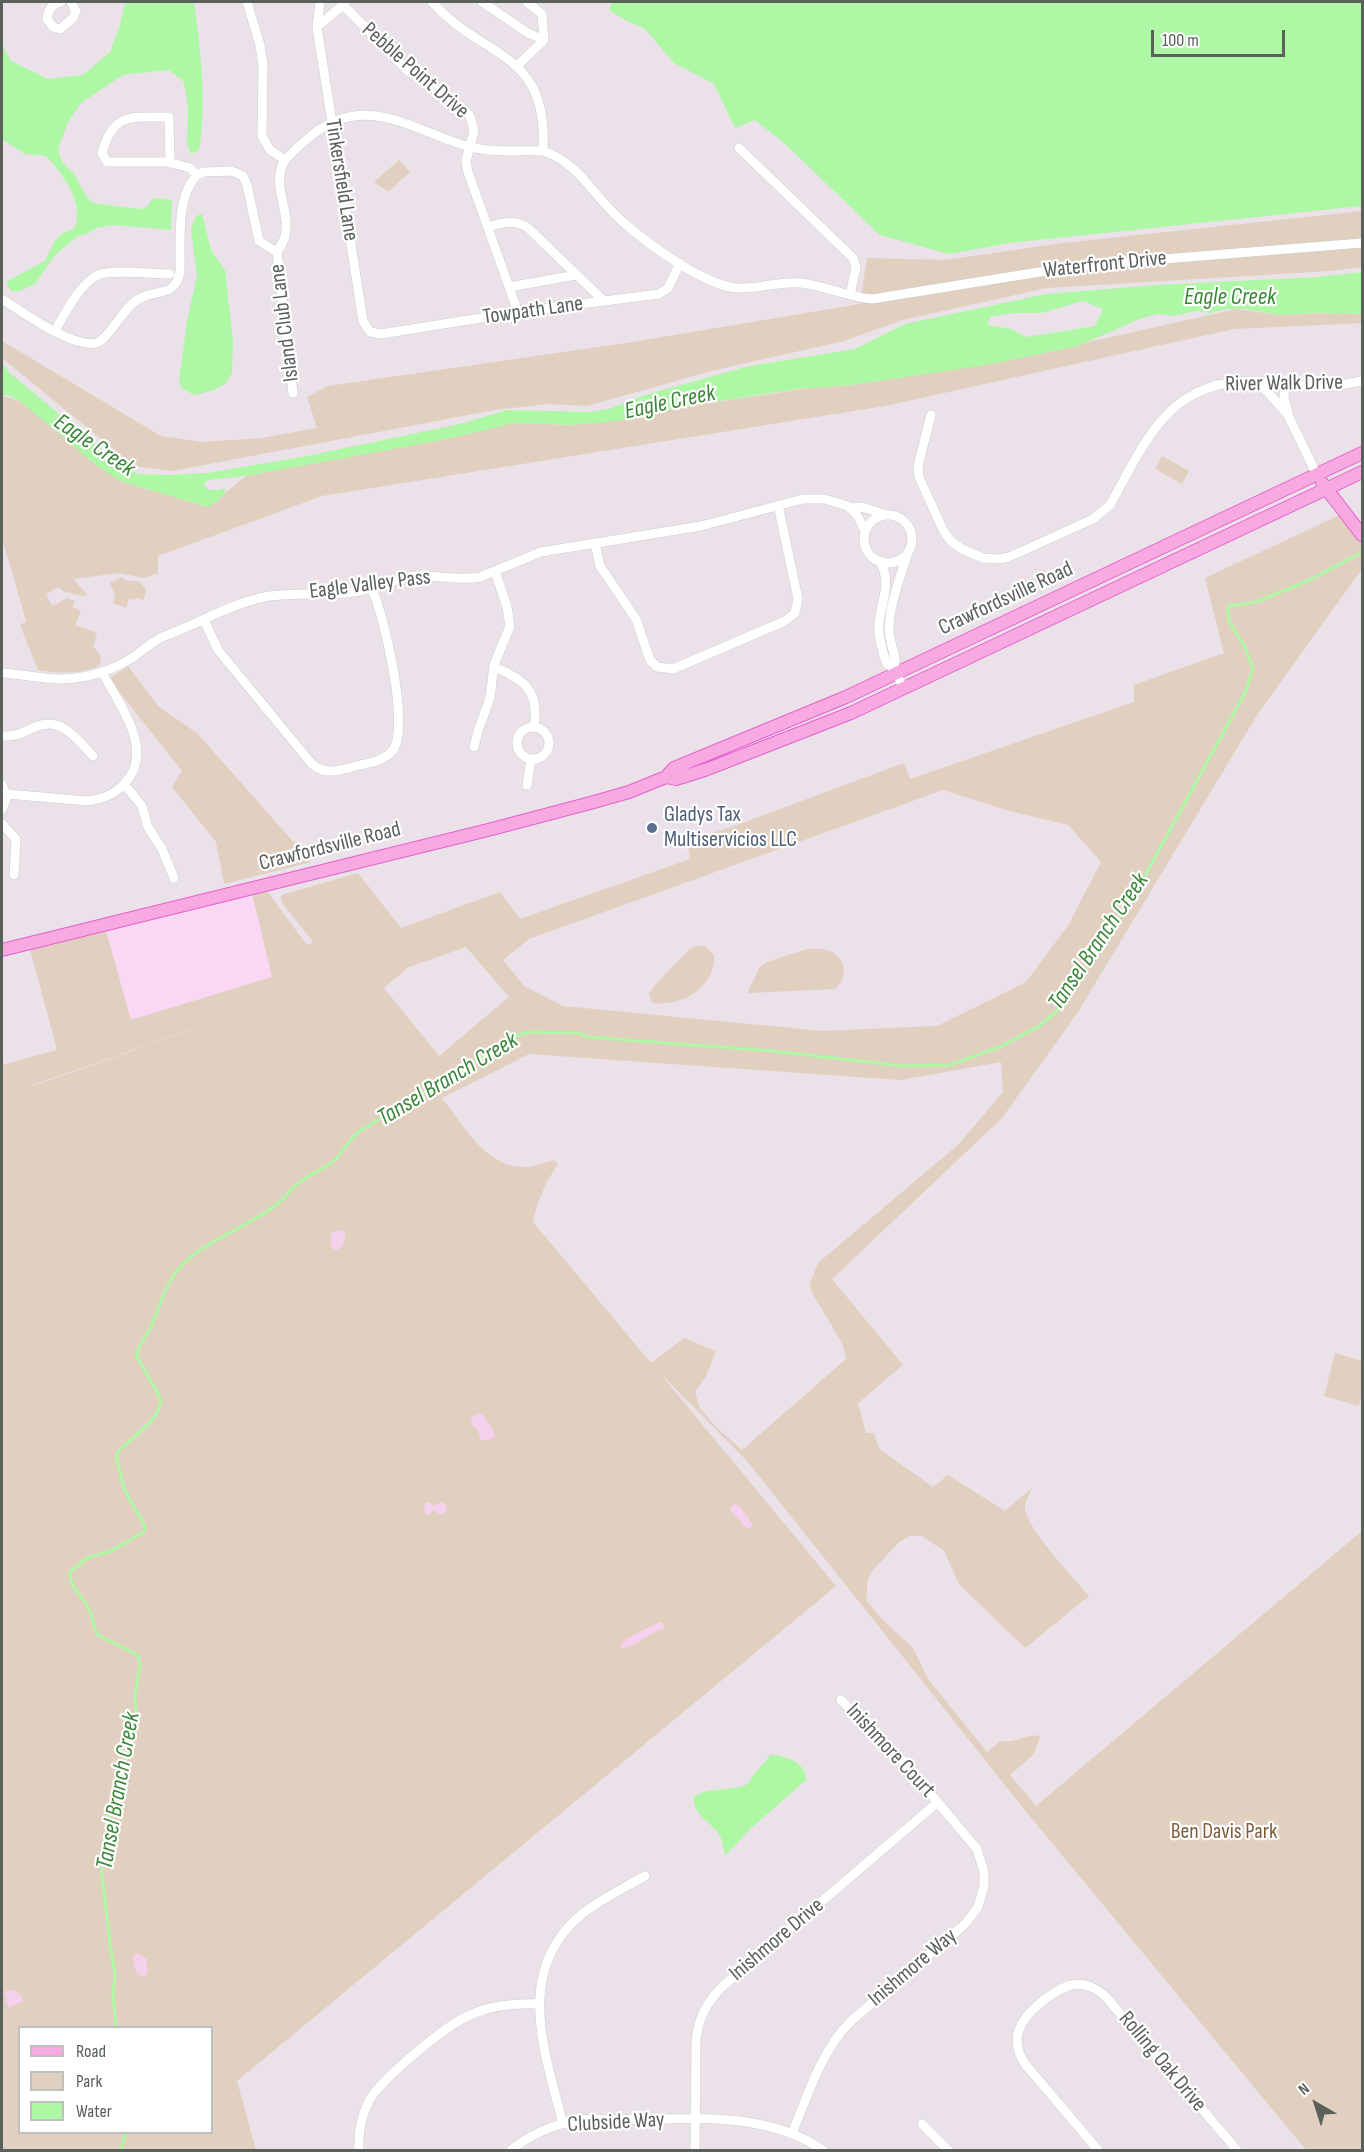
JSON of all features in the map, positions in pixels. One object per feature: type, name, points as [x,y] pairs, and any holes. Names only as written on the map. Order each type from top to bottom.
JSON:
[{"type":"main road","name":"Crawfordsville Road","points":[[2,950],[488,830],[629,792],[666,777],[674,768],[836,702],[896,671],[1362,453]]},
{"type":"main road","name":"Crawfordsville Road","points":[[666,777],[676,779],[825,724],[904,689],[1362,472]]},
{"type":"main road","points":[[1317,475],[1361,533]]},
{"type":"street","points":[[62,2],[56,2],[48,10],[47,19],[53,27],[60,29],[73,18],[76,11],[71,2]]},
{"type":"street","points":[[2,299],[29,318],[86,344],[94,344],[104,339],[136,300],[161,293],[174,285],[180,274],[183,206],[189,186],[197,175],[204,172],[232,171],[243,176],[248,185],[259,241],[277,252],[286,233],[280,174],[285,160],[270,150],[262,136],[262,57],[247,2]]},
{"type":"street","points":[[317,27],[320,2]]},
{"type":"street","points":[[432,2],[457,25],[499,51],[517,66],[528,80],[539,102],[544,126],[543,151]]},
{"type":"street","points":[[482,2],[528,33],[544,40]]},
{"type":"street","points":[[527,2],[542,14],[544,40]]},
{"type":"street","points":[[317,27],[345,3]]},
{"type":"street","name":"Pebble Point Drive","points":[[345,3],[407,70],[467,112],[474,127],[473,140],[466,161],[468,172],[518,312]]},
{"type":"street","name":"Tinkersfield Lane","points":[[317,27],[363,321],[369,332]]},
{"type":"street","points":[[517,66],[544,40]]},
{"type":"street","name":"Waterfront Drive","points":[[285,160],[308,138],[332,122],[355,115],[376,115],[395,119],[481,150],[543,151],[572,167],[624,224],[707,280],[730,287],[750,288],[801,283],[872,299],[1102,264],[1362,243]]},
{"type":"street","points":[[170,163],[169,117],[126,118],[117,123],[106,140],[102,153],[108,162],[170,163],[190,168],[197,175]]},
{"type":"street","points":[[739,148],[853,258],[856,263],[850,295]]},
{"type":"street","points":[[488,227],[519,222],[527,227],[604,301]]},
{"type":"street","name":"Island Club Lane","points":[[277,252],[293,393]]},
{"type":"street","name":"Towpath Lane","points":[[369,332],[381,334],[518,312],[661,293],[667,290],[680,263]]},
{"type":"street","points":[[55,331],[81,290],[98,274],[170,274]]},
{"type":"street","points":[[509,287],[576,275]]},
{"type":"street","points":[[1258,381],[1288,415]]},
{"type":"street","name":"River Walk Drive","points":[[931,416],[918,471],[921,484],[939,523],[947,536],[962,549],[983,558],[1000,559],[1015,555],[1093,519],[1105,511],[1152,431],[1181,402],[1212,386],[1258,381],[1325,387],[1362,381]]},
{"type":"street","points":[[1285,383],[1284,398],[1288,415],[1317,475]]},
{"type":"street","name":"Eagle Valley Pass","points":[[2,673],[62,679],[82,677],[102,672],[131,658],[162,637],[241,603],[265,597],[341,593],[371,587],[398,578],[416,576],[463,579],[480,577],[541,552],[711,524],[795,500],[816,499],[836,502],[852,508],[862,507],[897,517],[908,526],[910,547]]},
{"type":"street","points":[[595,543],[600,566],[636,619],[649,658],[656,666],[665,670],[676,669],[788,620],[796,610],[798,599],[778,505]]},
{"type":"street","points":[[852,508],[865,531]]},
{"type":"street","points":[[887,515],[872,521],[865,531],[864,542],[867,550],[880,561],[885,572],[887,587],[879,621],[879,636],[886,664],[896,671]]},
{"type":"street","points":[[904,689],[896,671],[897,661],[889,637],[889,622],[910,547]]},
{"type":"street","points":[[880,561],[896,561],[910,547]]},
{"type":"street","points":[[474,747],[490,698],[494,667],[510,626],[507,607],[495,571]]},
{"type":"street","points":[[204,620],[218,650],[312,764],[328,772],[336,771],[383,758],[391,753],[397,742],[397,702],[391,661],[371,587]]},
{"type":"street","points":[[494,667],[517,677],[528,688],[536,707],[534,727]]},
{"type":"street","points":[[6,794],[87,801],[108,796],[131,776],[135,764],[136,740],[102,672]]},
{"type":"street","points":[[2,735],[19,735],[45,724],[58,725],[73,735],[93,756]]},
{"type":"street","points":[[534,727],[545,733],[549,744],[544,755],[531,759],[520,753],[517,741],[523,731],[534,727]]},
{"type":"street","points":[[527,785],[531,759]]},
{"type":"street","points":[[2,784],[6,794],[6,803],[2,809]]},
{"type":"street","points":[[123,785],[142,806],[148,827],[162,849],[174,878]]},
{"type":"street","points":[[2,824],[16,839],[14,875]]},
{"type":"street","name":"Inishmore Court","points":[[841,1700],[897,1754],[938,1802]]},
{"type":"street","name":"Inishmore Drive","points":[[695,2151],[696,2033],[701,2016],[715,1994],[938,1802]]},
{"type":"street","name":"Inishmore Way","points":[[792,2133],[828,2050],[843,2028],[965,1924],[979,1904],[983,1892],[984,1874],[979,1853],[938,1802]]},
{"type":"street","points":[[563,2124],[540,2030],[538,2004],[545,1967],[556,1944],[568,1928],[592,1906],[645,1876]]},
{"type":"street","name":"Rolling Oak Drive","points":[[1098,2151],[1023,2062],[1017,2044],[1019,2028],[1028,2013],[1059,1989],[1079,1984],[1096,1989],[1109,1999],[1237,2151]]},
{"type":"street","points":[[359,2151],[359,2131],[364,2112],[375,2092],[442,2032],[470,2015],[492,2008],[516,2004],[538,2004]]},
{"type":"street","name":"Clubside Way","points":[[511,2151],[531,2136],[563,2124],[591,2119],[728,2119],[768,2125],[792,2133],[823,2151]]},
{"type":"street","points":[[922,2124],[948,2151]]},
{"type":"shaded area","points":[[251,889],[273,977],[131,1020],[105,927]]},
{"type":"green space","points":[[399,160],[410,172],[388,192],[374,182]]},
{"type":"green space","points":[[1362,211],[1362,267],[1330,271],[1047,288],[902,320],[844,341],[715,370],[587,406],[548,404],[495,410],[172,471],[134,466],[2,358],[2,341],[161,436],[202,442],[262,438],[317,428],[307,397],[328,386],[633,342],[860,304],[867,258],[946,260],[1063,243]]},
{"type":"green space","points":[[1236,309],[1280,315],[1362,312],[1362,323],[1234,329],[885,406],[322,496],[158,556],[158,573],[144,578],[119,573],[73,579],[87,594],[85,596],[64,592],[58,587],[46,594],[52,606],[67,598],[75,601],[72,607],[81,611],[75,625],[97,633],[93,647],[100,655],[101,662],[93,668],[69,672],[38,670],[20,625],[26,621],[2,538],[2,395],[21,402],[120,481],[208,507],[246,476],[514,423],[571,425],[648,416],[676,408],[810,388],[852,385],[1009,360]]},
{"type":"green space","points":[[1162,456],[1189,471],[1182,484],[1155,469]]},
{"type":"green space","name":"Ben Davis Park","points":[[1342,514],[1362,541],[1362,569],[1257,715],[1078,1012],[1002,1118],[832,1279],[903,1365],[858,1403],[866,1433],[874,1433],[879,1449],[933,1487],[948,1475],[1005,1511],[1032,1488],[1025,1505],[1032,1526],[1089,1596],[1025,1648],[959,1584],[944,1551],[922,1536],[910,1536],[900,1541],[873,1570],[868,1579],[866,1600],[884,1621],[913,1648],[928,1679],[987,1752],[1000,1741],[1040,1736],[1034,1754],[1010,1775],[1036,1806],[1362,1531],[1362,2150],[1306,2150],[1028,1814],[747,1461],[658,1371],[836,1586],[237,2081],[256,2150],[2,2150],[2,1065],[57,1050],[29,945],[105,927],[131,1020],[272,977],[251,889],[263,886],[307,945],[313,942],[281,901],[281,895],[358,873],[401,928],[500,892],[520,919],[690,859],[688,841],[904,763],[910,779],[1134,702],[1134,685],[1224,653],[1205,578]],"holes":[[[943,790],[1006,810],[1068,825],[1101,862],[1069,924],[1026,982],[937,1026],[823,1031],[563,1006],[524,986],[503,960],[529,939]],[[466,947],[509,997],[439,1056],[384,988],[409,967]],[[275,1000],[33,1086],[33,1085]],[[529,1054],[900,1080],[1001,1062],[1003,1092],[959,1144],[818,1263],[810,1283],[811,1291],[842,1343],[846,1359],[742,1450],[717,1428],[699,1407],[695,1392],[706,1376],[716,1351],[684,1338],[651,1363],[533,1222],[542,1192],[558,1164],[554,1160],[526,1167],[512,1166],[499,1161],[477,1143],[442,1098]]]},
{"type":"green space","points":[[122,577],[124,580],[140,582],[146,589],[144,600],[129,599],[126,608],[113,603],[115,595],[110,583]]},
{"type":"green space","points":[[128,666],[158,706],[198,734],[311,862],[224,884],[216,842],[172,787],[182,771],[109,679]]},
{"type":"green space","points":[[705,946],[714,955],[709,977],[703,985],[695,992],[675,1002],[652,1003],[649,994],[654,986],[690,949]]},
{"type":"green space","points":[[807,949],[825,949],[842,962],[844,973],[835,989],[749,993],[760,967],[767,962]]},
{"type":"green space","points":[[1335,1353],[1362,1361],[1362,1392],[1359,1406],[1324,1396]]},
{"type":"sand","points":[[342,1230],[345,1234],[343,1245],[334,1250],[330,1244],[332,1232]]},
{"type":"sand","points":[[479,1413],[486,1419],[495,1434],[488,1441],[480,1439],[478,1430],[471,1424],[472,1417]]},
{"type":"sand","points":[[427,1502],[434,1505],[444,1503],[447,1506],[444,1514],[440,1515],[434,1510],[429,1515],[425,1513],[424,1505]]},
{"type":"sand","points":[[734,1504],[739,1505],[752,1523],[751,1528],[746,1528],[731,1511],[730,1508]]},
{"type":"sand","points":[[660,1622],[664,1625],[663,1629],[631,1646],[620,1648],[627,1639]]},
{"type":"sand","points":[[137,1953],[147,1959],[148,1972],[144,1977],[138,1974],[134,1966],[133,1957]]},
{"type":"sand","points":[[9,1990],[19,1993],[23,2002],[8,2007],[4,1992]]},
{"type":"water","points":[[125,2],[193,2],[202,80],[203,115],[199,150],[191,154],[187,143],[188,109],[184,82],[169,70],[123,75],[81,103],[68,122],[58,149],[62,162],[75,175],[86,196],[93,203],[140,209],[147,207],[153,198],[172,200],[171,230],[114,225],[96,228],[78,236],[55,255],[35,284],[20,291],[11,291],[6,282],[45,261],[55,240],[63,233],[75,228],[77,208],[65,180],[46,156],[25,154],[2,139],[2,45],[11,61],[48,79],[83,75],[110,52],[119,29]]},
{"type":"water","points":[[612,2],[1362,2],[1362,206],[1010,243],[949,254],[880,235],[784,143],[755,120],[735,128],[714,84],[674,63],[645,29],[609,10]]},
{"type":"water","points":[[202,214],[211,250],[225,270],[233,342],[232,373],[225,384],[214,390],[195,395],[182,389],[179,381],[187,321],[197,276],[191,230],[196,216]]},
{"type":"water","name":"Eagle Creek","points":[[1362,272],[1362,314],[1280,315],[1245,309],[1227,309],[1210,313],[1196,311],[1173,316],[1159,314],[1142,318],[1078,346],[992,364],[673,408],[641,418],[571,425],[514,423],[448,439],[246,476],[208,480],[204,484],[208,490],[225,488],[225,493],[208,507],[120,481],[96,465],[21,402],[8,395],[2,395],[2,363],[10,373],[112,458],[137,474],[207,473],[307,456],[460,424],[507,410],[590,412],[609,409],[645,395],[749,366],[855,349],[905,324],[1046,294],[1157,285],[1317,277]],"holes":[[[1083,301],[1103,309],[1095,326],[1026,337],[1011,329],[987,325],[990,317],[1013,313],[1041,313]]]},
{"type":"water","points":[[770,1755],[781,1756],[798,1764],[803,1768],[806,1780],[750,1829],[726,1855],[720,1836],[699,1813],[694,1797],[706,1791],[748,1784]]},
{"type":"waterway","name":"Tansel Branch Creek","points":[[116,2026],[113,1996],[115,1974],[102,1874],[105,1835],[136,1720],[135,1695],[140,1665],[138,1655],[98,1635],[90,1611],[72,1583],[70,1572],[87,1558],[111,1551],[144,1532],[145,1526],[124,1489],[116,1455],[151,1421],[160,1406],[160,1397],[137,1357],[137,1353],[150,1329],[168,1284],[179,1268],[208,1245],[279,1203],[301,1181],[336,1159],[360,1131],[431,1089],[439,1087],[507,1039],[528,1032],[579,1033],[587,1037],[772,1051],[904,1066],[950,1065],[1002,1046],[1039,1026],[1063,1006],[1136,892],[1245,693],[1253,668],[1244,645],[1230,622],[1229,606],[1256,602],[1310,580],[1362,552]]},
{"type":"waterway","name":"Tansel Branch Creek","points":[[121,2150],[125,2134]]},
{"type":"place","name":"Gladys Tax Multiservicios LLC","points":[[652,828]]}]
